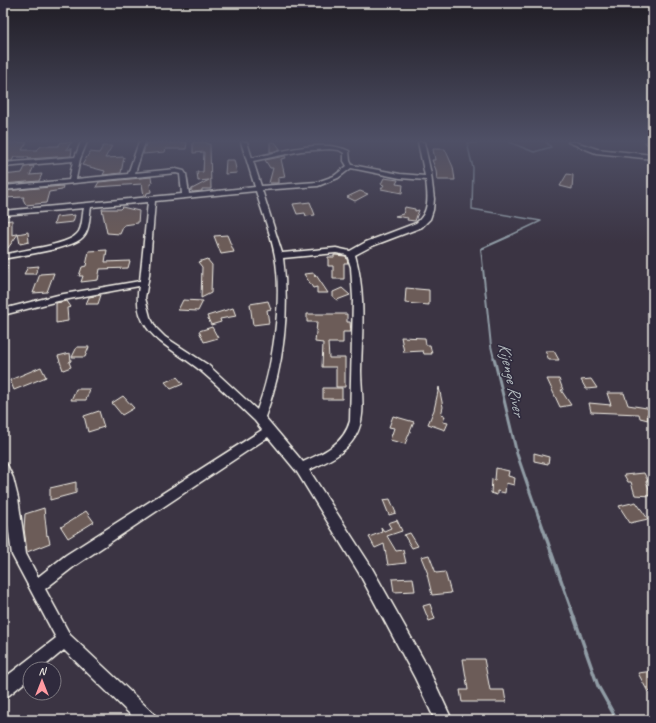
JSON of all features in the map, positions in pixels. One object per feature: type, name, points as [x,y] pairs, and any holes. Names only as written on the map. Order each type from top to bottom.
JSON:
[{"type":"street","points":[[72,181],[73,176]]},
{"type":"street","points":[[3,188],[130,176]]},
{"type":"street","points":[[183,176],[186,196]]},
{"type":"street","points":[[255,176],[279,255],[282,280],[282,317],[269,393],[259,418]]},
{"type":"street","points":[[3,213],[324,183],[338,176]]},
{"type":"street","points":[[279,255],[291,256],[341,251],[351,254],[369,244],[425,222],[430,212],[431,204],[428,178],[399,176]]},
{"type":"street","points":[[152,200],[145,275],[141,298],[142,308],[152,330],[162,340],[204,368],[259,418],[302,468],[364,568],[422,672],[444,720]]},
{"type":"street","points":[[5,256],[59,245],[70,242],[81,236],[84,230],[88,205]]},
{"type":"street","points":[[302,468],[321,459],[346,442],[352,433],[357,399],[358,322],[355,268],[351,254]]},
{"type":"street","points":[[3,312],[58,298],[143,284]]},
{"type":"street","points":[[36,586],[71,560],[269,431]]},
{"type":"street","points":[[3,469],[12,498],[19,555],[65,640],[148,720]]},
{"type":"street","points":[[3,689],[65,640]]},
{"type":"path","points":[[3,290],[8,265],[5,256]]},
{"type":"building","points":[[3,176],[41,176],[39,181],[3,184]]},
{"type":"building","points":[[197,176],[211,176],[211,189],[202,189],[202,191],[193,192],[190,190],[209,180],[198,181]]},
{"type":"building","points":[[271,176],[285,176],[285,177],[278,178],[278,183],[269,183]]},
{"type":"building","points":[[437,176],[454,176],[455,180],[437,180]]},
{"type":"building","points":[[566,176],[573,176],[572,189],[560,186]]},
{"type":"building","points":[[151,177],[151,192],[147,193],[146,196],[144,196],[142,184],[96,187],[99,182]]},
{"type":"building","points":[[384,178],[398,180],[396,184],[403,185],[402,193],[381,189],[384,185],[381,184]]},
{"type":"building","points":[[63,186],[62,190],[49,192],[46,203],[26,205],[23,199],[24,197],[3,198],[3,191]]},
{"type":"building","points":[[360,191],[368,194],[355,201],[347,197]]},
{"type":"building","points":[[310,202],[315,215],[306,216],[305,213],[297,214],[293,204]]},
{"type":"building","points":[[122,207],[139,211],[138,223],[124,225],[120,234],[107,233],[102,209],[120,209]]},
{"type":"building","points":[[405,207],[415,209],[415,211],[419,210],[415,221],[407,220],[408,218],[395,216],[403,214]]},
{"type":"building","points":[[75,215],[73,222],[54,224],[56,217]]},
{"type":"building","points":[[12,220],[12,235],[28,232],[29,242],[20,244],[18,234],[8,248],[3,248],[3,221]]},
{"type":"building","points":[[227,235],[234,252],[221,254],[214,236]]},
{"type":"building","points":[[107,250],[105,262],[130,261],[128,268],[100,269],[98,280],[81,282],[83,276],[79,276],[82,267],[86,266],[89,251]]},
{"type":"building","points":[[334,255],[346,256],[348,263],[344,263],[344,279],[333,279],[333,266],[328,266],[328,257],[334,257]]},
{"type":"building","points":[[207,259],[212,265],[211,293],[201,298],[202,267],[198,262]]},
{"type":"building","points":[[39,266],[35,274],[24,274],[28,267]]},
{"type":"building","points":[[54,273],[47,292],[33,293],[40,274]]},
{"type":"building","points":[[314,273],[315,277],[316,275],[328,293],[317,293],[317,287],[313,288],[304,274]]},
{"type":"building","points":[[342,288],[350,295],[337,300],[333,297],[333,292]]},
{"type":"building","points":[[406,288],[429,290],[429,305],[405,303]]},
{"type":"building","points":[[101,295],[98,304],[86,304],[89,297]]},
{"type":"building","points":[[183,300],[203,301],[198,311],[178,310]]},
{"type":"building","points":[[67,301],[71,307],[67,308],[68,321],[56,323],[56,303]]},
{"type":"building","points":[[268,301],[271,309],[267,310],[269,323],[253,325],[250,304]]},
{"type":"building","points":[[233,308],[236,316],[220,319],[221,322],[211,325],[207,316]]},
{"type":"building","points":[[307,314],[347,314],[347,322],[350,322],[351,332],[343,332],[343,343],[328,343],[329,358],[345,358],[345,387],[336,387],[336,367],[322,367],[323,343],[315,342],[317,322],[307,322]]},
{"type":"building","points":[[212,327],[218,338],[204,342],[199,331]]},
{"type":"building","points":[[401,337],[425,338],[426,345],[430,345],[432,354],[424,354],[423,351],[404,352]]},
{"type":"building","points":[[77,347],[89,347],[85,357],[72,357]]},
{"type":"building","points":[[545,351],[554,351],[559,360],[549,360]]},
{"type":"building","points":[[70,353],[71,361],[69,362],[71,367],[63,370],[58,356]]},
{"type":"building","points":[[41,367],[46,377],[14,390],[10,380]]},
{"type":"building","points":[[177,377],[183,384],[171,389],[165,382]]},
{"type":"building","points":[[547,379],[559,379],[563,390],[561,390],[571,405],[560,407]]},
{"type":"building","points":[[591,379],[597,388],[586,389],[581,380]]},
{"type":"building","points":[[439,387],[443,407],[441,415],[445,416],[443,422],[448,423],[445,430],[428,424],[434,410]]},
{"type":"building","points":[[323,388],[342,388],[342,399],[323,399]]},
{"type":"building","points":[[76,389],[90,389],[86,400],[71,400]]},
{"type":"building","points":[[607,393],[624,393],[628,405],[653,409],[653,414],[647,414],[648,420],[640,418],[639,414],[591,412],[589,403],[611,405]]},
{"type":"building","points":[[123,396],[134,408],[122,415],[112,403]]},
{"type":"building","points":[[99,411],[104,427],[88,432],[84,416]]},
{"type":"building","points":[[393,416],[414,422],[405,444],[390,440],[394,428],[389,427]]},
{"type":"building","points":[[534,453],[549,457],[548,464],[534,461]]},
{"type":"building","points":[[496,468],[509,471],[508,476],[515,478],[514,485],[506,483],[505,493],[497,491],[497,495],[491,493],[492,479],[495,480]]},
{"type":"building","points":[[644,473],[652,496],[635,495],[631,482],[628,482],[624,475]]},
{"type":"building","points":[[76,482],[76,493],[50,500],[50,488]]},
{"type":"building","points":[[390,499],[396,513],[389,515],[383,500]]},
{"type":"building","points":[[636,502],[648,519],[630,523],[619,506]]},
{"type":"building","points":[[44,508],[47,536],[48,535],[50,543],[27,552],[24,529],[25,514]]},
{"type":"building","points":[[86,511],[94,522],[68,538],[61,527]]},
{"type":"building","points":[[397,520],[402,531],[387,536],[396,551],[403,550],[406,563],[388,565],[384,544],[375,548],[369,537],[382,532],[381,527],[384,531],[391,528],[388,523]]},
{"type":"building","points":[[410,533],[418,546],[412,548],[404,535]]},
{"type":"building","points":[[429,555],[436,573],[445,572],[451,593],[432,595],[428,574],[421,557]]},
{"type":"building","points":[[413,578],[415,591],[394,592],[392,579]]},
{"type":"building","points":[[430,604],[435,619],[429,621],[423,606]]},
{"type":"building","points":[[463,659],[484,659],[490,690],[504,690],[506,702],[462,702],[460,690],[468,690]]},
{"type":"building","points":[[653,671],[653,690],[648,692],[638,673]]},
{"type":"waterway","name":"Kijenge River","points":[[473,176],[472,209],[541,221],[507,237]]},
{"type":"waterway","name":"Kijenge River","points":[[494,359],[491,346],[481,249],[510,236]]},
{"type":"waterway","name":"Kijenge River","points":[[494,358],[517,454],[539,518]]},
{"type":"waterway","name":"Kijenge River","points":[[539,517],[598,686],[617,720]]}]
